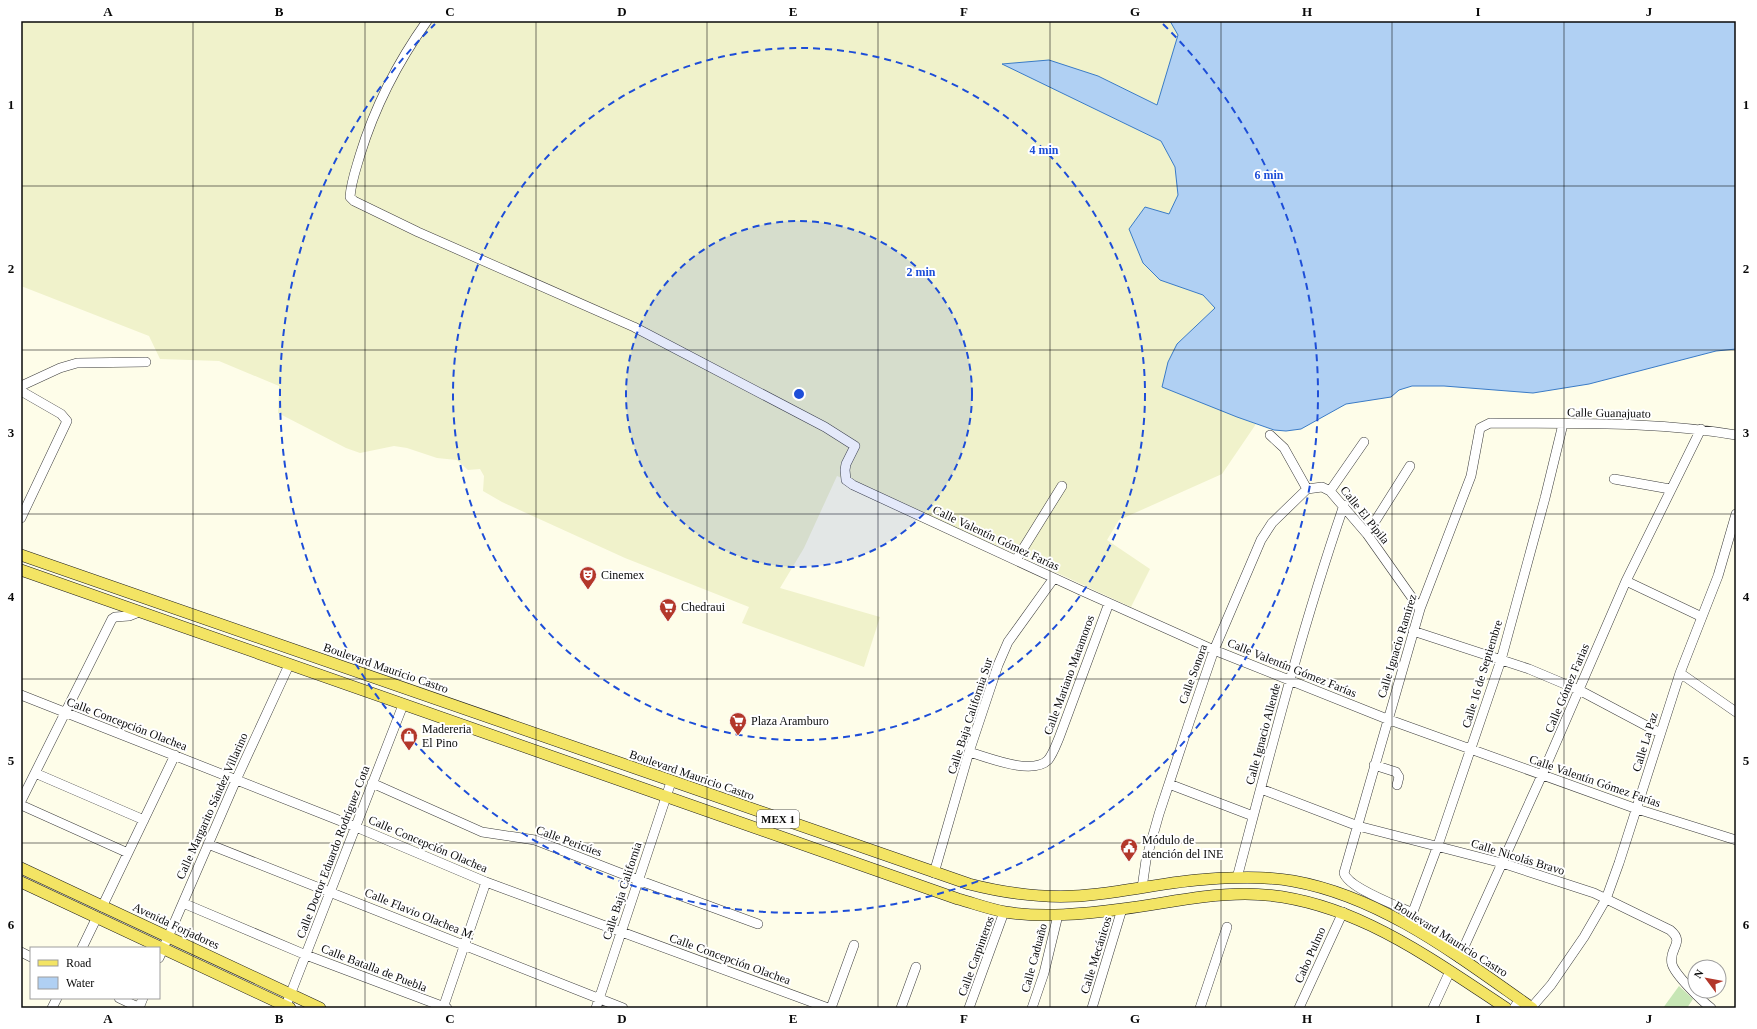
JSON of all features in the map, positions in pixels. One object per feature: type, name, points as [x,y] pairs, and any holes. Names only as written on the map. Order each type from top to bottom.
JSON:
[{"type":"main road","name":"Boulevard Mauricio Castro","points":[[21,555],[934,873],[1003,893],[1055,897],[1097,895],[1186,881],[1265,877],[1319,887],[1374,908],[1408,925],[1459,958],[1517,1004],[1532,1008]]},
{"type":"main road","name":"MEX 1","points":[[21,570],[665,798],[958,899],[1004,912],[1058,915],[1122,909],[1206,896],[1245,894],[1274,896],[1310,903],[1343,912],[1393,937],[1450,971],[1506,1008]]},
{"type":"main road","points":[[871,869],[889,869],[905,862]]},
{"type":"main road","name":"Avenida Forjadores","points":[[21,868],[320,1008]]},
{"type":"main road","points":[[21,882],[97,917],[150,947]]},
{"type":"main road","points":[[161,953],[287,1007]]},
{"type":"street","name":"Calle Valentín Gómez Farías","points":[[427,21],[409,46],[381,96],[363,143],[350,186],[350,197],[354,201],[418,232],[634,327],[825,427],[855,446],[844,470],[846,480],[853,485],[1054,578],[1214,650],[1290,679],[1388,720],[1471,751],[1637,809],[1736,840]]},
{"type":"street","points":[[21,386],[60,368],[77,363],[146,362]]},
{"type":"street","points":[[21,391],[61,414],[67,421],[21,518]]},
{"type":"street","name":"Calle Guanajuato","points":[[1482,426],[1490,423],[1563,424],[1701,429],[1736,435]]},
{"type":"street","name":"Calle 16 de Septiembre","points":[[1408,925],[1438,846],[1501,660],[1545,498],[1563,424]]},
{"type":"street","name":"Calle Ignacio Ramírez","points":[[1413,913],[1355,886],[1345,877],[1344,873],[1420,608],[1471,476],[1479,430],[1482,426]]},
{"type":"street","name":"Calle Gómez Farias","points":[[1459,958],[1542,775],[1626,581],[1670,489],[1701,429]]},
{"type":"street","points":[[1270,435],[1284,448],[1308,489]]},
{"type":"street","points":[[1330,491],[1364,442]]},
{"type":"street","points":[[1367,534],[1410,466]]},
{"type":"street","points":[[1614,479],[1670,489]]},
{"type":"street","points":[[1016,560],[1062,486]]},
{"type":"street","name":"Calle El Pípila","points":[[1308,489],[1316,487],[1330,491],[1344,505],[1367,534],[1420,608]]},
{"type":"street","name":"Calle Sonora","points":[[1142,888],[1146,860],[1169,784],[1214,650],[1264,533],[1284,510],[1308,489]]},
{"type":"street","name":"Calle Ignacio Allende","points":[[1237,878],[1290,679],[1326,557],[1344,505]]},
{"type":"street","name":"Calle La Paz","points":[[1532,1008],[1551,985],[1572,955],[1606,899],[1637,809],[1680,673],[1718,576],[1736,514]]},
{"type":"street","name":"Calle Baja California Sur","points":[[934,873],[969,752],[1003,652],[1014,633],[1054,578]]},
{"type":"street","points":[[1626,581],[1702,617]]},
{"type":"street","name":"Calle Mariano Matamoros","points":[[969,752],[1012,764],[1030,767],[1042,764],[1052,755],[1109,603]]},
{"type":"street","points":[[21,801],[112,619],[115,617],[129,616],[139,612]]},
{"type":"street","points":[[1413,631],[1529,669],[1579,690],[1660,733]]},
{"type":"street","name":"Calle Margarito Sández Villarino","points":[[161,953],[236,780],[289,665]]},
{"type":"street","points":[[1680,673],[1736,712]]},
{"type":"street","name":"Calle Concepción Olachea","points":[[21,695],[356,827],[486,882],[828,1008]]},
{"type":"street","name":"Calle Doctor Eduardo Rodríguez Cota","points":[[287,1007],[403,705]]},
{"type":"street","points":[[102,907],[175,756]]},
{"type":"street","points":[[1374,765],[1396,772],[1399,777],[1397,785]]},
{"type":"street","points":[[35,773],[144,820]]},
{"type":"street","name":"Calle Baja California","points":[[596,1008],[671,782]]},
{"type":"street","name":"Calle Pericúes","points":[[372,784],[482,832],[535,840],[758,924]]},
{"type":"street","points":[[1169,784],[1254,816]]},
{"type":"street","name":"Calle Nicolás Bravo","points":[[1261,789],[1358,826],[1502,864],[1594,893],[1670,930],[1676,935],[1677,940],[1671,956],[1672,964],[1699,999],[1711,1008]]},
{"type":"street","points":[[21,805],[128,852]]},
{"type":"street","name":"Calle Flavio Olachea M.","points":[[208,844],[331,891],[623,1008]]},
{"type":"street","points":[[445,1008],[486,882]]},
{"type":"street","name":"Calle Batalla de Puebla","points":[[183,903],[306,955],[445,1008]]},
{"type":"street","name":"Calle Mecánicos","points":[[1092,1008],[1122,909]]},
{"type":"street","name":"Calle Carpinteros","points":[[969,1008],[1004,912]]},
{"type":"street","name":"Cabo Pulmo","points":[[1299,1008],[1343,912]]},
{"type":"street","name":"Calle Caduaño","points":[[1032,1008],[1044,973],[1058,915]]},
{"type":"street","points":[[82,947],[97,917]]},
{"type":"street","points":[[1203,1007],[1227,927]]},
{"type":"street","points":[[831,1008],[854,945]]},
{"type":"street","points":[[21,952],[30,956]]},
{"type":"street","points":[[901,1008],[916,967]]},
{"type":"street","points":[[1433,1008],[1450,971]]},
{"type":"street","points":[[52,1008],[56,999]]},
{"type":"street","points":[[121,999],[139,1008]]},
{"type":"green space","points":[[21,21],[1170,21],[1178,35],[1158,105],[1098,76],[1016,63],[1003,64],[1161,141],[1175,167],[1178,195],[1169,214],[1160,280],[1203,295],[1215,308],[1177,344],[1162,387],[1256,424],[1222,474],[1119,520],[1107,540],[1150,569],[1131,607],[1027,559],[837,476],[804,548],[780,588],[880,617],[864,667],[742,623],[749,607],[625,558],[502,502],[483,491],[484,476],[480,469],[468,470],[457,460],[437,458],[407,448],[394,446],[360,453],[346,448],[278,413],[279,386],[219,361],[160,359],[149,336],[21,286]]},
{"type":"green space","points":[[1679,986],[1687,993],[1687,999],[1693,999],[1687,1008],[1663,1008]]},
{"type":"water","points":[[1170,21],[1736,21],[1736,349],[1716,351],[1589,384],[1533,393],[1444,386],[1412,386],[1399,390],[1391,397],[1346,404],[1301,429],[1286,431],[1274,430],[1237,417],[1162,387],[1168,362],[1177,344],[1215,308],[1203,295],[1160,280],[1143,263],[1129,229],[1145,207],[1169,214],[1178,195],[1175,167],[1161,141],[1002,64],[1049,60],[1098,76],[1157,105],[1178,35]]},
{"type":"place","name":"Cinemex","points":[[588,590]]},
{"type":"place","name":"Chedraui","points":[[668,622]]},
{"type":"place","name":"Plaza Aramburo","points":[[738,736]]},
{"type":"place","name":"Madereria El Pino","points":[[409,751]]},
{"type":"place","name":"Módulo de atención del INE","points":[[1129,862]]}]
